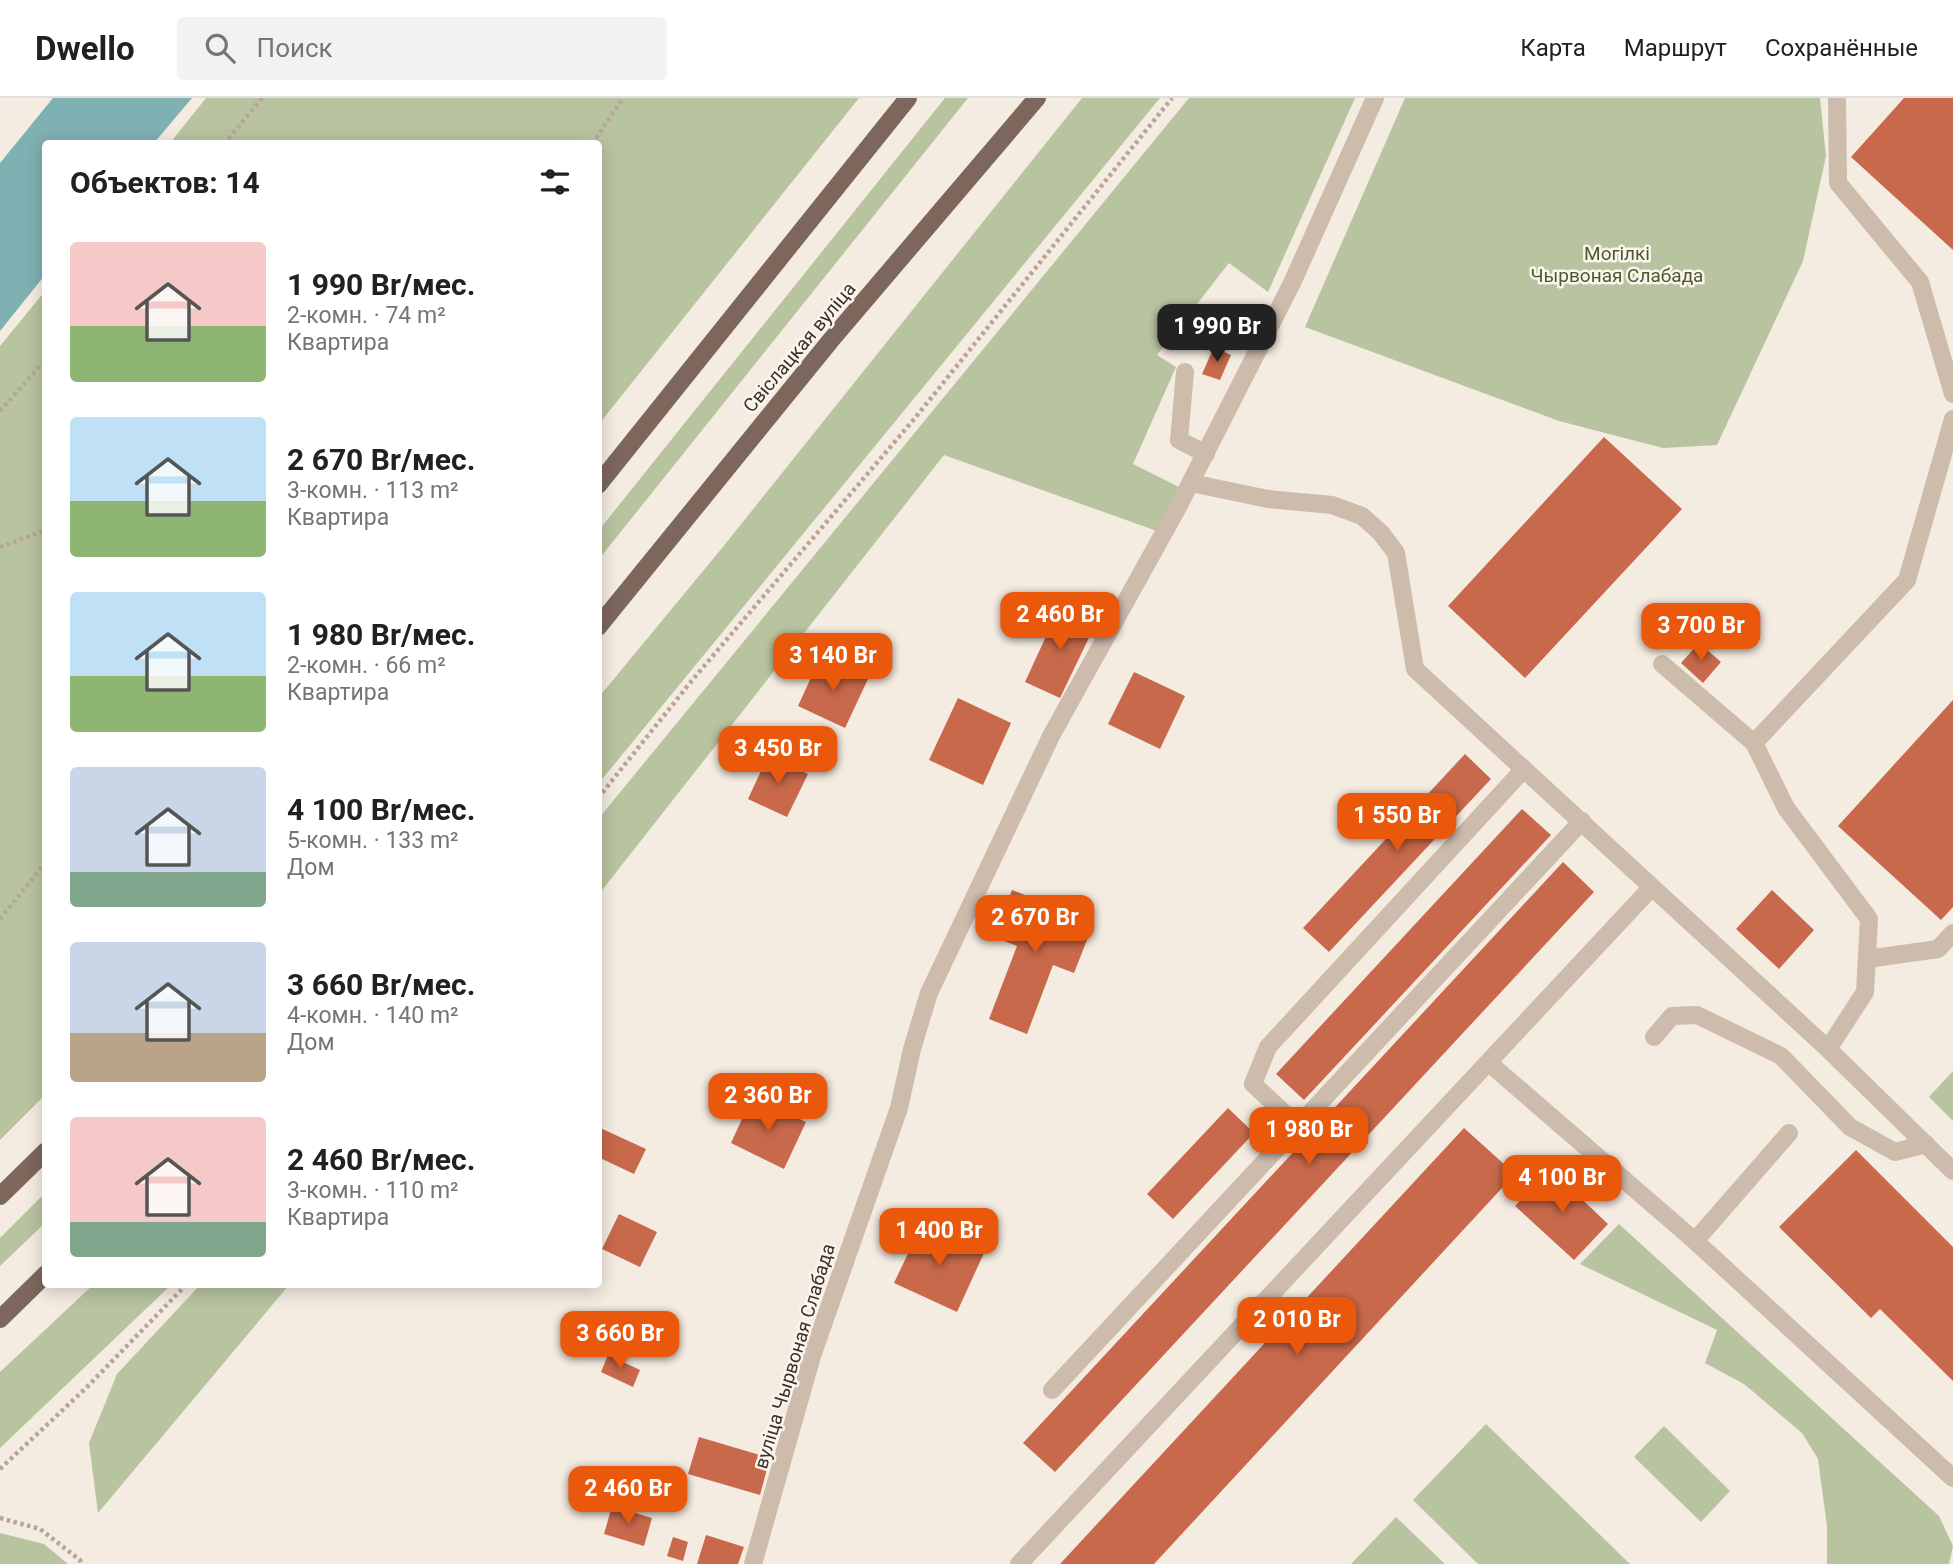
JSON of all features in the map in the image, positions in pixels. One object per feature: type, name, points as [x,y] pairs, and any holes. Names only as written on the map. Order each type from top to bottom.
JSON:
[{"type":"main road","points":[[602,480],[908,98]]},
{"type":"main road","name":"Свіслацкая вуліца","points":[[602,621],[831,340],[1037,98]]},
{"type":"main road","points":[[0,1196],[42,1155]]},
{"type":"main road","points":[[0,1319],[42,1278]]},
{"type":"street","name":"вуліца Чырвоная Слабада","points":[[753,1564],[812,1356],[899,1108],[912,1049],[929,993],[1051,736],[1191,483],[1292,283],[1375,98]]},
{"type":"street","points":[[1837,98],[1838,183],[1920,282],[1953,394]]},
{"type":"street","points":[[1185,372],[1179,440],[1206,454]]},
{"type":"street","points":[[1754,743],[1907,580],[1953,419]]},
{"type":"street","points":[[1191,483],[1268,499],[1332,505],[1362,516],[1381,533],[1396,553],[1415,669],[1828,1049],[1953,1171]]},
{"type":"street","points":[[1662,664],[1754,743],[1786,808],[1868,919],[1865,992],[1828,1049]]},
{"type":"street","points":[[1299,1127],[1253,1084],[1268,1047],[1524,769]]},
{"type":"street","points":[[1052,1390],[1581,821]]},
{"type":"street","points":[[1019,1564],[1652,887]]},
{"type":"street","points":[[1867,959],[1938,949],[1953,933]]},
{"type":"street","points":[[1654,1037],[1672,1016],[1697,1015],[1781,1056],[1850,1127],[1895,1152],[1926,1144]]},
{"type":"street","points":[[1489,1063],[1695,1241],[1953,1478]]},
{"type":"street","points":[[1695,1241],[1789,1133]]},
{"type":"path","points":[[227,140],[262,98]]},
{"type":"path","points":[[595,140],[623,98]]},
{"type":"path","points":[[602,793],[694,678],[915,418],[1172,98]]},
{"type":"path","points":[[0,411],[42,364]]},
{"type":"path","points":[[0,547],[42,531]]},
{"type":"path","points":[[0,919],[42,867]]},
{"type":"path","points":[[0,1469],[87,1387],[183,1288]]},
{"type":"path","points":[[0,1518],[40,1529],[80,1560],[81,1564]]},
{"type":"green space","points":[[206,98],[859,98],[602,420],[602,140],[172,140]]},
{"type":"green space","points":[[945,98],[968,98],[602,555],[602,526]]},
{"type":"green space","points":[[1082,98],[1160,98],[602,779],[602,693],[722,548]]},
{"type":"green space","points":[[1189,98],[1355,98],[1268,292],[1229,263],[1157,355],[1176,367],[1133,464],[1179,487],[1157,531],[944,455],[602,890],[602,814]]},
{"type":"green space","name":"Могілкі Чырвоная Слабада","points":[[1405,98],[1820,98],[1826,156],[1803,261],[1717,445],[1663,448],[1559,421],[1305,327]]},
{"type":"green space","points":[[42,295],[42,1098],[0,1140],[0,346]]},
{"type":"green space","points":[[1953,1071],[1953,1121],[1929,1097]]},
{"type":"green space","points":[[42,1196],[42,1226],[0,1266],[0,1238]]},
{"type":"green space","points":[[1619,1224],[1939,1516],[1953,1546],[1949,1564],[1827,1564],[1827,1526],[1818,1459],[1802,1433],[1744,1384],[1705,1363],[1717,1330],[1580,1264]]},
{"type":"green space","points":[[90,1288],[168,1288],[0,1448],[0,1372]]},
{"type":"green space","points":[[197,1288],[286,1288],[98,1513],[89,1443],[117,1374]]},
{"type":"green space","points":[[1486,1424],[1630,1564],[1478,1564],[1413,1500]]},
{"type":"green space","points":[[1664,1426],[1730,1491],[1701,1522],[1634,1457]]},
{"type":"green space","points":[[1396,1517],[1445,1564],[1351,1564]]},
{"type":"green space","points":[[0,1533],[44,1544],[68,1564],[0,1564]]},
{"type":"water","points":[[53,98],[192,98],[157,140],[42,140],[42,279],[0,331],[0,163]]},
{"type":"building","points":[[1904,98],[1953,98],[1953,250],[1851,157]]},
{"type":"building","points":[[1214,347],[1231,355],[1220,380],[1202,374]]},
{"type":"building","points":[[1604,437],[1682,509],[1525,678],[1448,606]]},
{"type":"building","points":[[1060,606],[1096,623],[1060,698],[1025,682]]},
{"type":"building","points":[[1699,643],[1721,662],[1703,683],[1681,663]]},
{"type":"building","points":[[820,658],[868,679],[845,728],[798,706]]},
{"type":"building","points":[[1134,672],[1185,696],[1160,749],[1108,724]]},
{"type":"building","points":[[958,698],[1011,723],[983,785],[929,760]]},
{"type":"building","points":[[1953,700],[1953,907],[1941,920],[1838,826]]},
{"type":"building","points":[[1465,754],[1491,779],[1329,952],[1303,928]]},
{"type":"building","points":[[768,756],[808,774],[787,817],[748,799]]},
{"type":"building","points":[[1522,809],[1551,835],[1304,1100],[1276,1074]]},
{"type":"building","points":[[1563,862],[1594,892],[1055,1472],[1023,1443]]},
{"type":"building","points":[[1012,890],[1094,922],[1074,973],[1053,965],[1027,1034],[989,1019],[1017,946],[994,937]]},
{"type":"building","points":[[1772,890],[1814,930],[1779,969],[1736,929]]},
{"type":"building","points":[[752,1097],[806,1122],[784,1169],[731,1143]]},
{"type":"building","points":[[1228,1108],[1254,1133],[1173,1219],[1147,1194]]},
{"type":"building","points":[[1464,1128],[1515,1174],[1154,1564],[1060,1564]]},
{"type":"building","points":[[602,1129],[646,1149],[634,1174],[602,1159]]},
{"type":"building","points":[[1856,1150],[1953,1247],[1953,1381],[1880,1309],[1871,1318],[1779,1227]]},
{"type":"building","points":[[1550,1169],[1608,1224],[1574,1260],[1515,1206]]},
{"type":"building","points":[[619,1214],[657,1232],[640,1267],[602,1249]]},
{"type":"building","points":[[922,1224],[984,1253],[957,1312],[894,1283]]},
{"type":"building","points":[[608,1355],[640,1370],[633,1387],[601,1372]]},
{"type":"building","points":[[699,1437],[770,1458],[760,1495],[688,1474]]},
{"type":"building","points":[[612,1506],[652,1518],[644,1546],[604,1534]]},
{"type":"building","points":[[706,1535],[744,1547],[738,1564],[697,1564]]},
{"type":"building","points":[[673,1537],[688,1542],[683,1561],[667,1556]]}]
